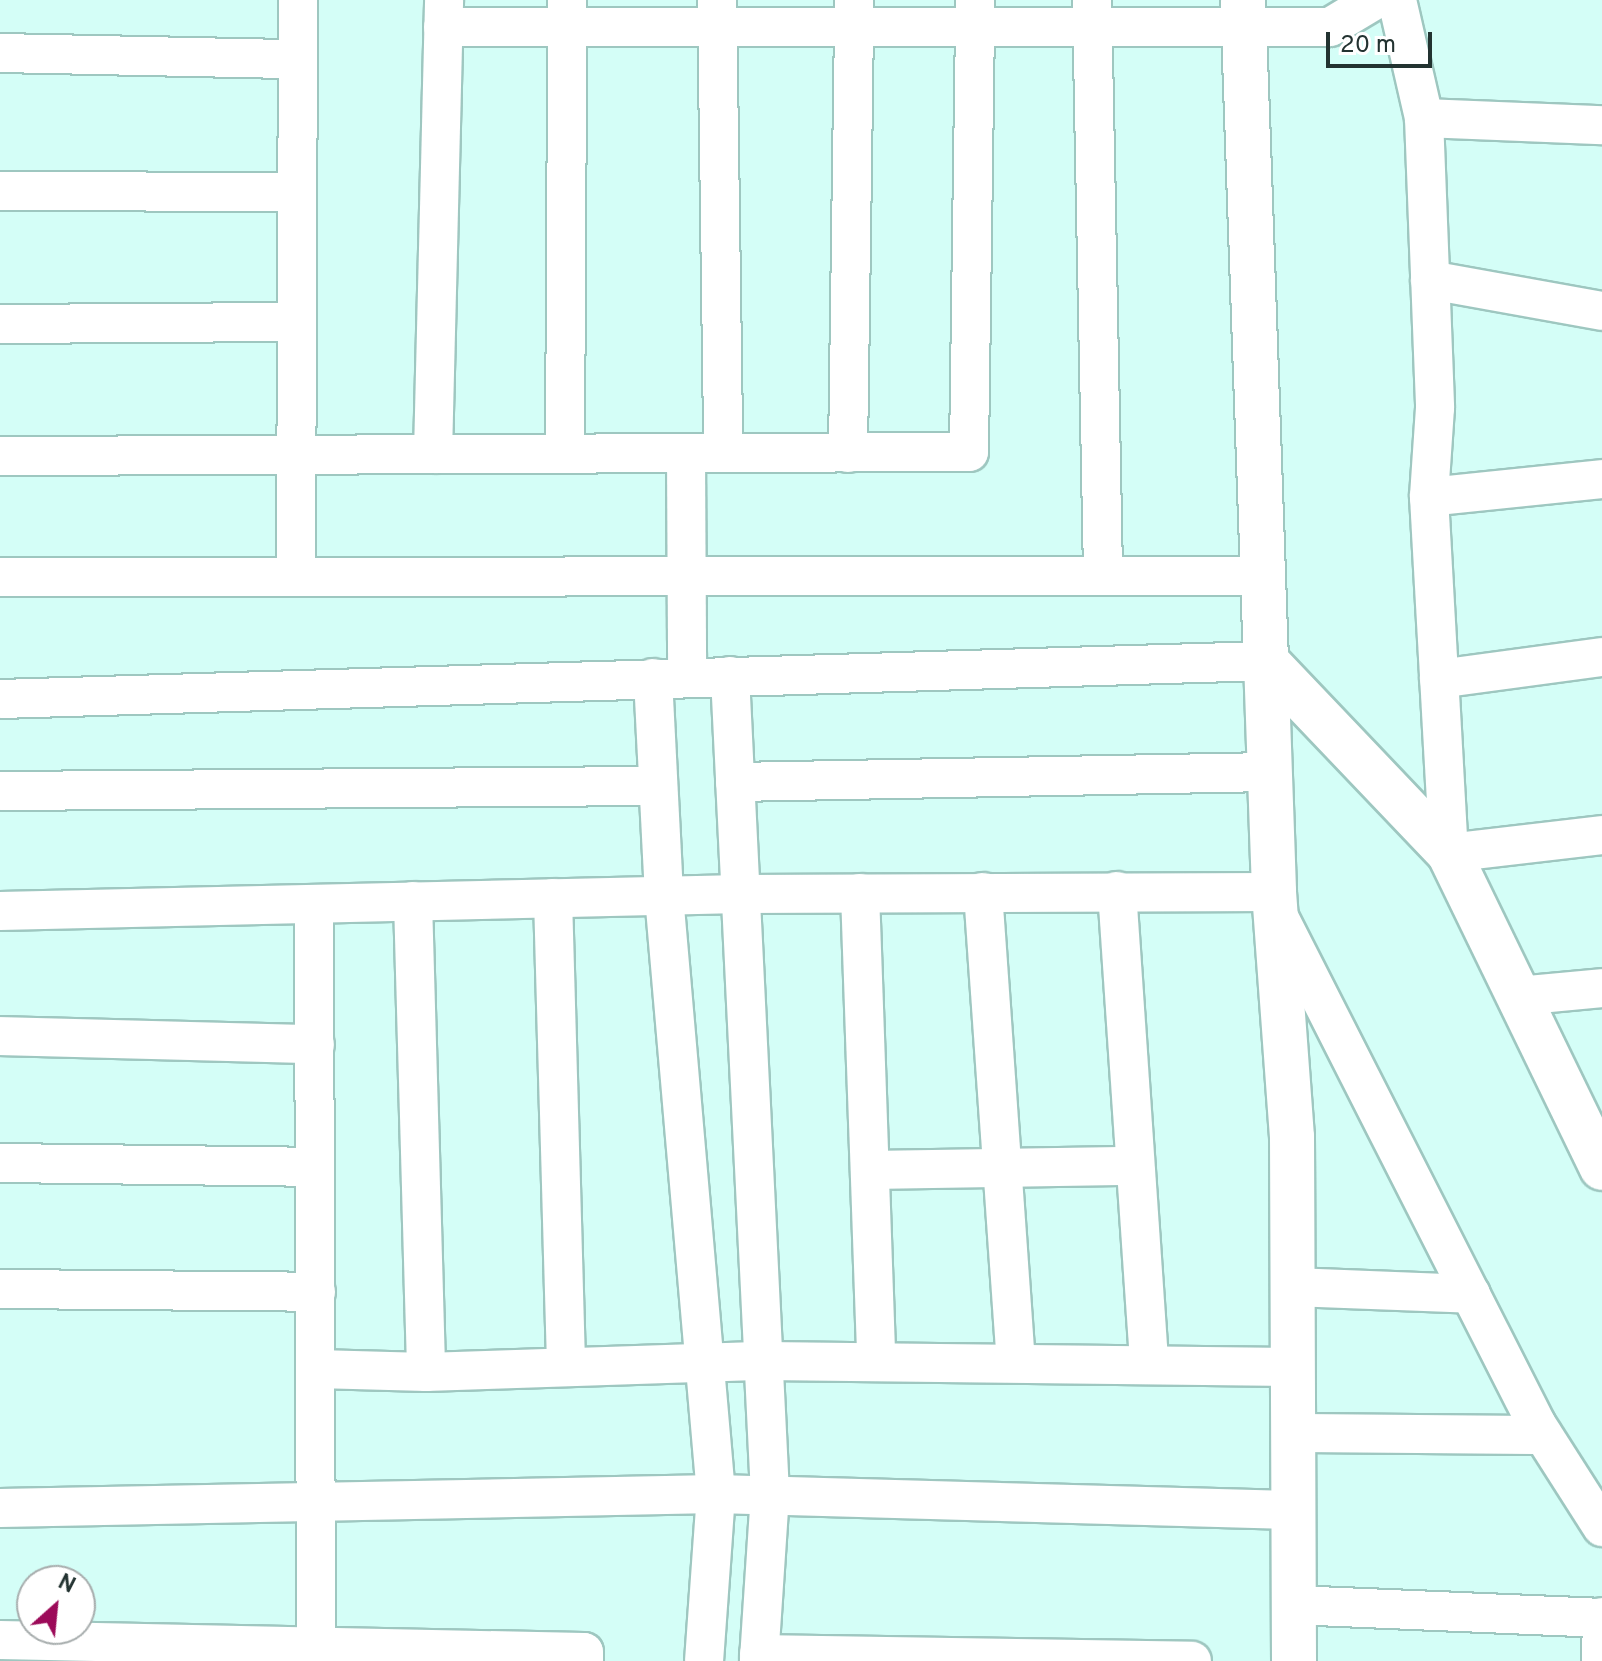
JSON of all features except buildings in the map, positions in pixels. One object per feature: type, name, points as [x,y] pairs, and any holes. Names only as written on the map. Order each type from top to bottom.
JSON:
[{"type":"street","points":[[296,576],[298,0]]},
{"type":"street","points":[[433,454],[443,13],[1244,14],[1330,27],[1375,0]]},
{"type":"street","points":[[1397,0],[1424,118],[1435,408],[1429,497],[1449,853]]},
{"type":"street","points":[[704,1661],[716,1494],[664,896],[658,786],[670,678],[704,453],[717,13]]},
{"type":"street","points":[[1093,13],[1103,573]]},
{"type":"street","points":[[565,453],[567,14]]},
{"type":"street","points":[[848,453],[854,14]]},
{"type":"street","points":[[0,456],[969,452],[975,14]]},
{"type":"street","points":[[1244,14],[1275,901],[1292,1137],[1291,1510],[1294,1661]]},
{"type":"street","points":[[0,53],[297,59]]},
{"type":"street","points":[[1424,118],[1602,125]]},
{"type":"street","points":[[0,191],[297,192]]},
{"type":"street","points":[[1430,280],[1602,311]]},
{"type":"street","points":[[0,324],[297,322]]},
{"type":"street","points":[[1429,497],[1602,479]]},
{"type":"street","points":[[0,577],[1103,573],[1263,576]]},
{"type":"street","points":[[1439,679],[1602,657]]},
{"type":"street","points":[[0,699],[1266,661],[1449,853],[1602,1168]]},
{"type":"street","points":[[730,676],[770,1494],[759,1657],[1192,1661]]},
{"type":"street","points":[[735,782],[1270,772]]},
{"type":"street","points":[[0,791],[658,786]]},
{"type":"street","points":[[1449,853],[1602,835]]},
{"type":"street","points":[[0,911],[741,894],[983,892],[1117,891],[1275,901]]},
{"type":"street","points":[[1117,891],[1133,1166],[1149,1364]]},
{"type":"street","points":[[983,892],[1016,1363]]},
{"type":"street","points":[[860,893],[873,1170],[876,1362]]},
{"type":"street","points":[[553,898],[566,1367]]},
{"type":"street","points":[[413,901],[426,1372]]},
{"type":"street","points":[[1275,901],[1543,1435],[1602,1527]]},
{"type":"street","points":[[314,904],[316,1654]]},
{"type":"street","points":[[1518,996],[1602,988]]},
{"type":"street","points":[[0,1036],[315,1044]]},
{"type":"street","points":[[0,1163],[315,1167]]},
{"type":"street","points":[[873,1170],[1133,1166]]},
{"type":"street","points":[[1292,1287],[1471,1294]]},
{"type":"street","points":[[0,1289],[316,1292]]},
{"type":"street","points":[[317,1369],[426,1372],[764,1361],[1292,1367]]},
{"type":"street","points":[[1292,1433],[1543,1435]]},
{"type":"street","points":[[0,1508],[317,1499],[770,1494],[1291,1510]]},
{"type":"street","points":[[1293,1605],[1602,1618],[1601,1661]]},
{"type":"street","points":[[0,1640],[316,1654],[584,1652],[584,1661]]}]
